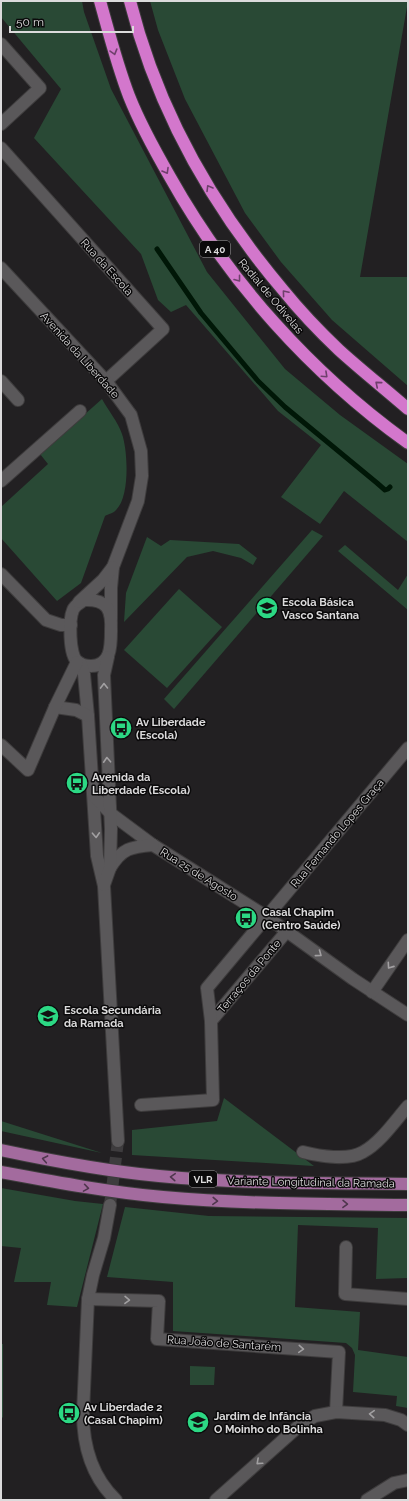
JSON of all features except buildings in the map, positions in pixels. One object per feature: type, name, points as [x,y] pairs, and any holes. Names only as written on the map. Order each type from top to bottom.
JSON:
[{"type":"highway","name":"Radial de Odivelas","points":[[100,1],[129,96],[142,125],[177,190],[214,247],[268,316],[309,359],[356,403],[408,443]]},
{"type":"highway","name":"Radial de Odivelas","points":[[130,1],[142,45],[170,117],[189,155],[238,233],[302,313],[338,349],[408,409]]},
{"type":"main road","name":"Variante Longitudinal da Ramada","points":[[1,1150],[78,1165],[159,1176],[228,1180],[408,1184]]},
{"type":"main road","name":"Variante Longitudinal da Ramada","points":[[1,1171],[48,1181],[111,1191],[185,1199],[408,1205]]},
{"type":"street","points":[[1,44],[40,88],[1,124]]},
{"type":"street","name":"Rua da Escola","points":[[1,148],[163,329],[106,381]]},
{"type":"street","name":"Avenida da Liberdade","points":[[1,268],[106,381],[131,415],[141,452],[142,476],[138,501],[113,567],[111,619]]},
{"type":"street","points":[[1,381],[18,400]]},
{"type":"street","points":[[1,481],[80,411]]},
{"type":"street","name":"Avenida da Liberdade","points":[[79,603],[103,580],[113,567]]},
{"type":"street","points":[[1,574],[46,620],[52,623],[71,625]]},
{"type":"street","points":[[110,868],[110,813],[104,675],[110,650],[111,619],[110,610],[105,605],[99,601],[84,600],[74,608],[71,615],[72,651],[84,674],[94,796],[97,856],[104,886],[118,1141]]},
{"type":"street","points":[[79,663],[92,666],[98,665],[104,662],[108,657]]},
{"type":"street","points":[[1,745],[28,770],[55,707],[79,663]]},
{"type":"street","points":[[55,707],[76,710],[88,716]]},
{"type":"street","name":"Rua Fernando Lopes Graça","points":[[267,917],[408,748]]},
{"type":"street","name":"Rua 25 de Agosto","points":[[94,796],[110,813],[153,845],[267,917],[372,992],[408,1015]]},
{"type":"street","points":[[104,886],[110,868],[125,850],[139,846],[153,845]]},
{"type":"street","name":"Terraços da Ponte","points":[[141,1105],[213,1100],[210,1021],[207,988],[267,917]]},
{"type":"street","name":"Terraços da Ponte","points":[[210,1021],[287,931]]},
{"type":"street","points":[[372,992],[408,940]]},
{"type":"street","points":[[303,1152],[336,1157],[362,1153],[373,1145],[408,1106]]},
{"type":"street","points":[[110,1205],[104,1238],[88,1299],[82,1413],[87,1454],[99,1480],[116,1500]]},
{"type":"street","points":[[346,1247],[345,1294],[408,1299]]},
{"type":"street","name":"Rua João de Santarém","points":[[88,1299],[159,1301],[157,1339],[339,1352],[336,1412]]},
{"type":"street","points":[[216,1500],[300,1425],[315,1416],[336,1412],[385,1415],[402,1420],[408,1425]]},
{"type":"street","points":[[367,1500],[394,1483],[408,1480]]},
{"type":"green space","points":[[1,1],[82,1],[84,12],[111,89],[207,272],[285,369],[340,415],[408,464],[408,542],[344,491],[320,524],[281,497],[321,445],[278,411],[186,305],[171,312],[158,300],[141,254],[34,138],[61,89],[1,17]]},
{"type":"green space","points":[[150,1],[408,1],[360,277],[408,277],[408,386],[332,320],[281,262],[245,213],[185,99],[158,30]]},
{"type":"green space","points":[[102,399],[118,425],[124,442],[126,451],[126,485],[124,495],[121,504],[115,511],[105,516],[81,583],[57,601],[1,538],[1,507],[48,464],[40,454]]},
{"type":"green space","points":[[312,530],[323,536],[174,709],[164,699]]},
{"type":"green space","points":[[147,537],[161,546],[170,540],[239,544],[257,558],[253,565],[241,558],[213,551],[187,557],[124,622],[126,593]]},
{"type":"green space","points":[[345,545],[398,590],[408,574],[408,610],[338,551]]},
{"type":"green space","points":[[179,589],[222,627],[167,688],[124,650]]},
{"type":"green space","points":[[224,1098],[314,1166],[132,1155],[132,1130],[217,1121]]},
{"type":"green space","points":[[1,1121],[102,1153],[1,1131]]},
{"type":"green space","points":[[1,1188],[75,1201],[103,1204],[77,1307],[47,1305],[51,1282],[14,1282],[21,1248],[1,1246]]},
{"type":"green space","points":[[125,1207],[209,1216],[408,1218],[408,1278],[376,1279],[378,1228],[298,1225],[295,1307],[360,1312],[358,1350],[408,1357],[408,1408],[396,1406],[397,1396],[353,1392],[355,1355],[352,1348],[346,1343],[173,1331],[173,1282],[107,1277]]},
{"type":"green space","points":[[1,1344],[3,1344],[3,1418],[1,1416]]},
{"type":"green space","points":[[190,1366],[215,1367],[214,1385],[190,1385]]},
{"type":"waterway","points":[[157,249],[201,313],[258,381],[285,407],[385,490],[390,487]]},
{"type":"tunnel","points":[[110,1205],[118,1141]]},
{"type":"place","name":"Escola Básica Vasco Santana","points":[[267,608]]},
{"type":"place","name":"Av Liberdade (Escola)","points":[[121,728]]},
{"type":"place","name":"Avenida da Liberdade (Escola)","points":[[77,783]]},
{"type":"place","name":"Casal Chapim (Centro Saúde)","points":[[246,918]]},
{"type":"place","name":"Escola Secundária da Ramada","points":[[48,1016]]},
{"type":"place","name":"Av Liberdade 2 (Casal Chapim)","points":[[69,1413]]},
{"type":"place","name":"Jardim de Infância O Moinho do Bolinha","points":[[198,1422]]}]
